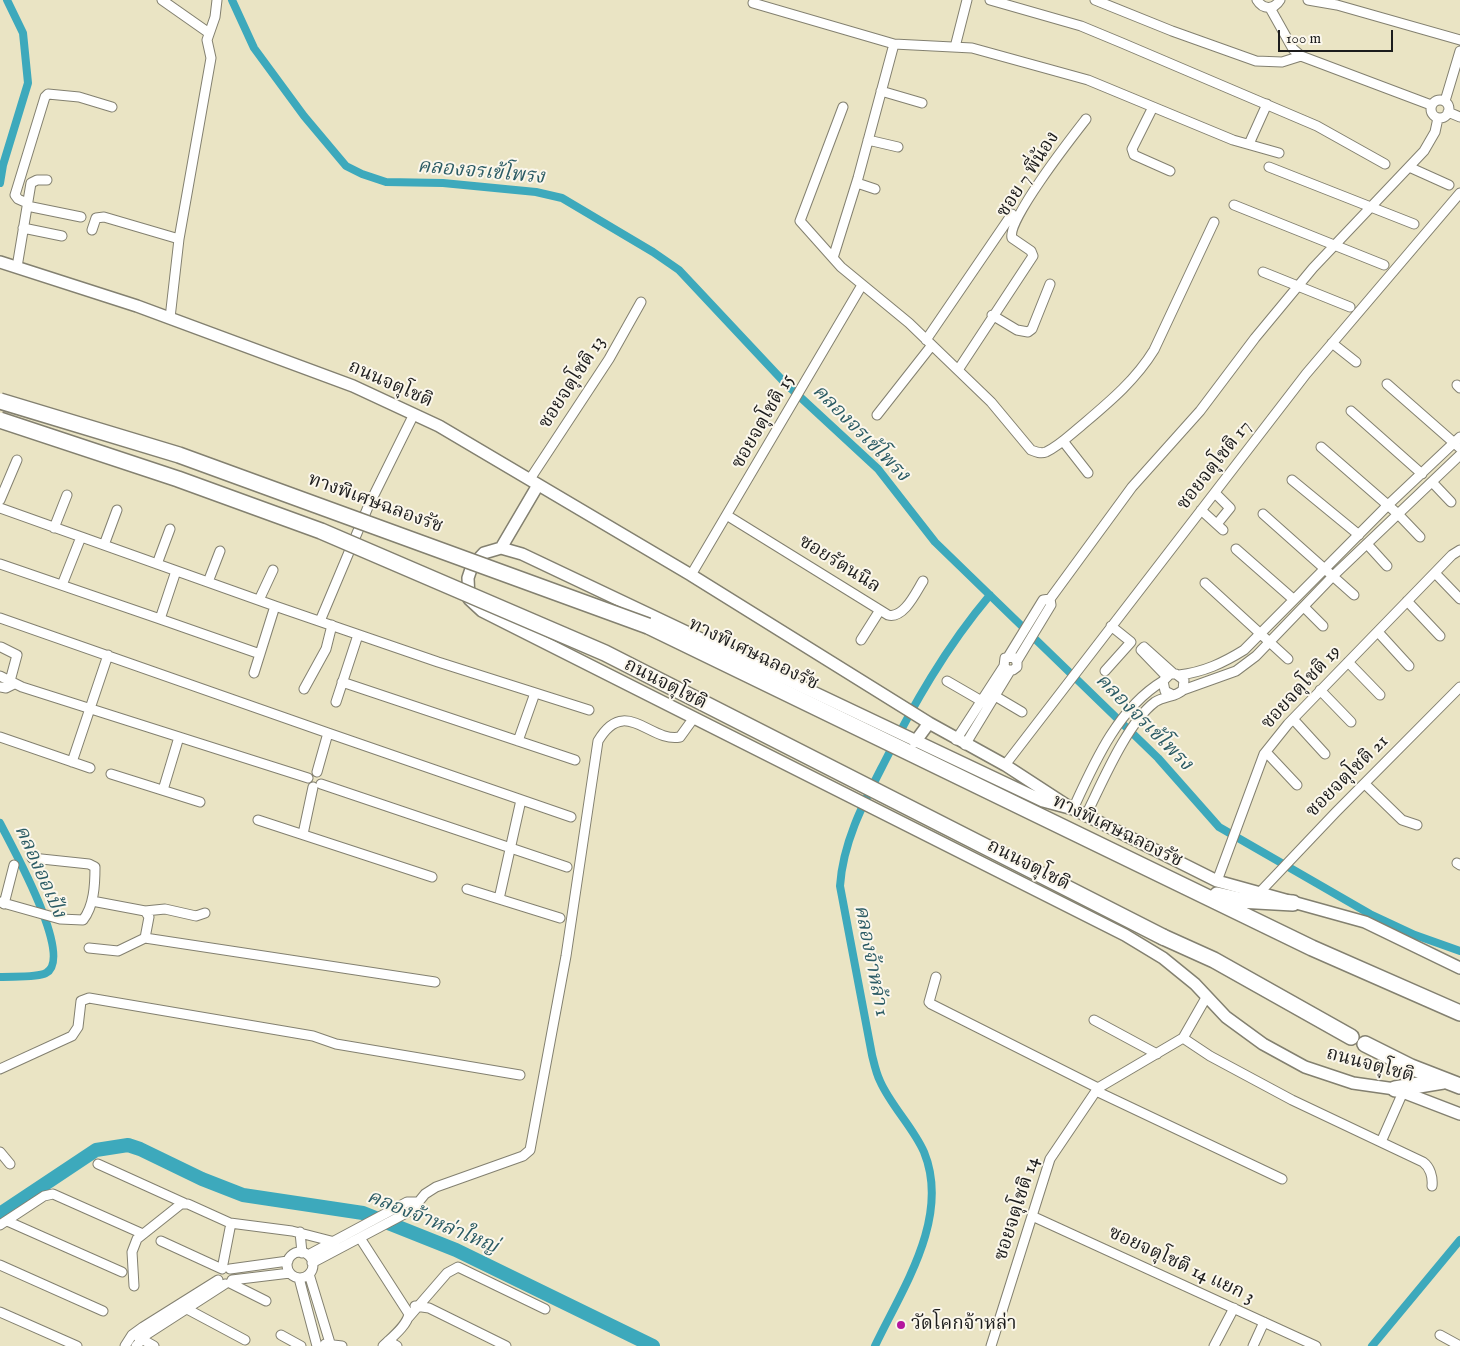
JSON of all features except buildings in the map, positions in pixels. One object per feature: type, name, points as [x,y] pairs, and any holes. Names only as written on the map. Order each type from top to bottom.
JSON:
[{"type":"highway","name":"ทางพิเศษฉลองรัช","points":[[0,401],[179,455],[624,616],[805,703],[910,745],[1189,888],[1312,948],[1460,1013]]},
{"type":"highway","points":[[0,420],[178,479],[321,531],[605,653],[1163,937],[1214,960],[1351,1037]]},
{"type":"highway","points":[[1189,888],[1239,900],[1292,903]]},
{"type":"highway","points":[[1365,1044],[1443,1081],[1460,1086]]},
{"type":"highway","points":[[1399,1090],[1443,1081]]},
{"type":"street","points":[[162,0],[209,33]]},
{"type":"street","points":[[170,318],[179,239],[211,58],[207,40],[217,0]]},
{"type":"street","points":[[955,47],[967,0]]},
{"type":"street","points":[[990,0],[1081,26],[1317,126],[1385,164]]},
{"type":"street","points":[[1095,0],[1172,32],[1256,61],[1282,62],[1301,56]]},
{"type":"street","points":[[1257,0],[1262,6],[1270,8],[1280,0]]},
{"type":"street","points":[[1308,0],[1337,5],[1460,40]]},
{"type":"street","points":[[753,3],[894,44],[972,48],[1088,80],[1152,107],[1249,144],[1279,153]]},
{"type":"street","points":[[1270,8],[1293,49],[1301,56],[1431,105]]},
{"type":"street","points":[[833,258],[857,183],[894,44]]},
{"type":"street","points":[[1444,101],[1460,51]]},
{"type":"street","points":[[881,91],[922,103]]},
{"type":"street","points":[[80,217],[27,204],[15,195],[44,97],[53,94],[79,97],[112,107]]},
{"type":"street","points":[[1431,105],[1435,101],[1444,101]]},
{"type":"street","points":[[1431,105],[1433,114],[1438,118],[1444,117],[1448,112],[1448,106],[1444,101]]},
{"type":"street","points":[[1249,144],[1267,104]]},
{"type":"street","points":[[843,107],[800,221],[833,258],[929,342],[991,402],[1031,450],[1044,453],[1063,441],[1119,393],[1143,367],[1154,350],[1214,222]]},
{"type":"street","points":[[1152,107],[1132,149],[1134,155],[1170,171]]},
{"type":"street","points":[[1448,112],[1460,117]]},
{"type":"street","points":[[985,703],[995,696],[1007,668],[1004,661],[1043,600],[1050,599],[1132,487],[1200,411],[1255,338],[1334,244],[1409,167],[1431,141],[1438,118]]},
{"type":"street","name":"ซอย 7 พี่น้อง","points":[[958,370],[992,314],[1033,256],[1031,251],[1012,238],[1012,228],[1024,205],[1086,119]]},
{"type":"street","points":[[868,140],[898,147]]},
{"type":"street","points":[[1269,167],[1414,224]]},
{"type":"street","points":[[1409,167],[1449,185]]},
{"type":"street","points":[[17,267],[31,183],[37,180],[47,180]]},
{"type":"street","points":[[857,183],[875,189]]},
{"type":"street","name":"ซอยจตุโชติ 17","points":[[1005,765],[1332,343],[1460,193]]},
{"type":"street","points":[[1234,205],[1384,265]]},
{"type":"street","points":[[877,415],[929,342],[1012,214]]},
{"type":"street","points":[[92,230],[96,218],[104,217],[179,239]]},
{"type":"street","points":[[23,228],[62,236]]},
{"type":"street","name":"ถนนจตุโชติ","points":[[2,262],[170,318],[353,386],[439,426],[691,575],[960,742],[1005,765],[1071,808],[1217,881],[1365,922],[1460,968]]},
{"type":"street","points":[[1264,272],[1350,307]]},
{"type":"street","name":"ซอยจตุโชติ 15","points":[[691,575],[728,516],[862,284]]},
{"type":"street","points":[[992,314],[1017,330],[1028,332],[1032,329],[1050,284]]},
{"type":"street","name":"ซอยจตุโชติ 13","points":[[534,482],[610,359],[642,302]]},
{"type":"street","points":[[1332,343],[1356,362]]},
{"type":"street","points":[[1071,808],[1126,714],[1152,688],[1171,676],[1204,671],[1224,663],[1244,650],[1388,505],[1458,442],[1387,384]]},
{"type":"street","points":[[1350,411],[1422,474]]},
{"type":"street","points":[[320,621],[368,508],[414,414]]},
{"type":"street","points":[[1063,441],[1088,473]]},
{"type":"street","points":[[1321,447],[1398,514],[1420,537]]},
{"type":"street","points":[[1086,815],[1123,745],[1136,724],[1155,702],[1171,694],[1178,694],[1183,690],[1236,671],[1269,642],[1333,576],[1460,455]]},
{"type":"street","points":[[0,500],[17,460]]},
{"type":"street","points":[[1292,480],[1359,535]]},
{"type":"street","points":[[534,482],[501,548],[522,554],[879,732]]},
{"type":"street","points":[[1432,482],[1451,502]]},
{"type":"street","points":[[1201,510],[1220,527],[1230,508],[1215,493]]},
{"type":"street","points":[[54,528],[67,495]]},
{"type":"street","points":[[0,508],[358,635],[589,710]]},
{"type":"street","points":[[104,546],[117,510]]},
{"type":"street","points":[[1263,514],[1354,595]]},
{"type":"street","name":"ซอยรัตนนิล","points":[[728,516],[888,615],[896,615],[908,604],[923,581]]},
{"type":"street","points":[[157,564],[170,529]]},
{"type":"street","points":[[62,585],[81,537]]},
{"type":"street","points":[[1367,544],[1387,566]]},
{"type":"street","name":"ถนนจตุโชติ","points":[[501,548],[484,553],[472,566],[468,578],[469,599],[482,612],[1125,935],[1163,958],[1207,996],[1226,1016],[1263,1044],[1305,1067],[1353,1083],[1399,1090],[1460,1114]]},
{"type":"street","points":[[1236,549],[1293,599]]},
{"type":"street","name":"ซอยจตุโชติ 19","points":[[1217,881],[1239,818],[1266,752],[1292,719],[1407,601],[1460,550]]},
{"type":"street","points":[[208,582],[220,551]]},
{"type":"street","points":[[0,564],[260,654]]},
{"type":"street","points":[[259,600],[273,570]]},
{"type":"street","points":[[160,619],[176,571]]},
{"type":"street","points":[[1435,573],[1460,599]]},
{"type":"street","points":[[1205,583],[1288,660]]},
{"type":"street","points":[[1007,668],[1016,669],[1019,658],[1051,605],[1050,599]]},
{"type":"street","points":[[1407,601],[1440,636]]},
{"type":"street","points":[[254,674],[275,606]]},
{"type":"street","points":[[1304,607],[1323,626]]},
{"type":"street","points":[[861,640],[880,610]]},
{"type":"street","points":[[0,618],[571,817]]},
{"type":"street","points":[[304,690],[326,649],[332,626]]},
{"type":"street","points":[[1105,671],[1131,642],[1111,626]]},
{"type":"street","points":[[1378,632],[1409,666]]},
{"type":"street","points":[[336,702],[358,635]]},
{"type":"street","points":[[0,687],[6,688],[12,682],[17,655],[1,647]]},
{"type":"street","points":[[72,762],[108,655]]},
{"type":"street","points":[[1008,657],[1019,658]]},
{"type":"street","points":[[1348,662],[1380,694]]},
{"type":"street","points":[[960,742],[1007,668]]},
{"type":"street","points":[[0,676],[12,682],[90,708],[308,778]]},
{"type":"street","points":[[1171,676],[1184,680],[1183,690]]},
{"type":"street","points":[[1171,676],[1165,690],[1171,694]]},
{"type":"street","points":[[947,680],[985,703]]},
{"type":"street","points":[[342,682],[576,760]]},
{"type":"street","name":"ซอยจตุโชติ 21","points":[[1260,892],[1460,687]]},
{"type":"street","points":[[1320,690],[1351,722]]},
{"type":"street","points":[[518,741],[535,693]]},
{"type":"street","points":[[995,696],[1022,712]]},
{"type":"street","points":[[266,1301],[226,1282],[218,1274],[226,1269],[288,1261],[293,1255],[307,1257],[360,1238],[415,1206],[436,1187],[523,1156],[530,1150],[563,974],[598,741],[606,729],[624,722],[640,723],[666,737],[680,738],[693,719]]},
{"type":"street","points":[[1292,719],[1325,754]]},
{"type":"street","points":[[910,745],[925,720]]},
{"type":"street","points":[[317,772],[328,732]]},
{"type":"street","points":[[163,790],[179,737]]},
{"type":"street","points":[[0,738],[90,768]]},
{"type":"street","name":"ถนนจตุโชติ","points":[[910,745],[1043,801],[1071,808]]},
{"type":"street","points":[[1266,752],[1297,785]]},
{"type":"street","points":[[308,778],[311,773],[317,772]]},
{"type":"street","points":[[303,834],[317,785],[322,778],[317,772]]},
{"type":"street","points":[[111,774],[200,802]]},
{"type":"street","points":[[308,778],[309,783],[567,867]]},
{"type":"street","points":[[1365,784],[1402,820],[1417,825]]},
{"type":"street","points":[[498,898],[521,800]]},
{"type":"street","points":[[258,820],[432,877]]},
{"type":"street","points":[[14,864],[2,903],[60,919],[83,920],[92,901],[94,866],[32,858]]},
{"type":"street","points":[[467,889],[560,918]]},
{"type":"street","points":[[92,901],[146,911],[165,909],[196,916],[205,913]]},
{"type":"street","points":[[145,938],[149,917],[146,911]]},
{"type":"street","points":[[89,948],[118,951],[145,938],[435,982]]},
{"type":"street","points":[[936,977],[929,1002],[931,1004],[1097,1089],[1282,1178]]},
{"type":"street","name":"ซอยจตุโชติ 14","points":[[991,1346],[1050,1158],[1097,1089],[1183,1038],[1207,996]]},
{"type":"street","points":[[0,1069],[72,1036],[78,1027],[81,1001],[89,998],[248,1024],[314,1036],[336,1044],[520,1075]]},
{"type":"street","points":[[1094,1020],[1157,1054]]},
{"type":"street","points":[[1183,1038],[1210,1056],[1282,1094],[1426,1164],[1432,1178],[1432,1186]]},
{"type":"street","points":[[1381,1142],[1399,1090]]},
{"type":"street","points":[[0,1152],[10,1164]]},
{"type":"street","points":[[98,1164],[230,1223],[300,1232],[331,1242]]},
{"type":"street","points":[[4,1223],[44,1196],[53,1194],[143,1234]]},
{"type":"street","points":[[307,1257],[367,1222],[407,1202],[415,1206]]},
{"type":"street","points":[[134,1286],[132,1252],[137,1239],[172,1209],[184,1204]]},
{"type":"street","name":"ซอยจตุโชติ 14 แยก 3","points":[[1032,1216],[1316,1346]]},
{"type":"street","points":[[4,1223],[122,1272]]},
{"type":"street","points":[[226,1269],[230,1228]]},
{"type":"street","points":[[300,1232],[307,1257],[309,1274],[330,1343]]},
{"type":"street","points":[[360,1238],[403,1302],[408,1318]]},
{"type":"street","points":[[161,1242],[233,1273],[226,1282]]},
{"type":"street","points":[[288,1261],[290,1273]]},
{"type":"street","points":[[0,1265],[104,1311]]},
{"type":"street","points":[[385,1344],[447,1273],[458,1267],[545,1308]]},
{"type":"street","points":[[125,1346],[137,1340],[184,1306],[226,1282],[290,1273],[299,1278],[318,1346],[330,1343],[342,1346]]},
{"type":"street","points":[[299,1278],[309,1274]]},
{"type":"street","points":[[403,1302],[429,1308],[506,1346]]},
{"type":"street","points":[[184,1306],[245,1340]]},
{"type":"street","points":[[1214,1346],[1234,1308]]},
{"type":"street","points":[[0,1312],[77,1346]]},
{"type":"street","points":[[1253,1346],[1264,1322]]},
{"type":"street","points":[[1440,1335],[1460,1346]]},
{"type":"street","points":[[281,1336],[301,1346]]},
{"type":"street","points":[[137,1340],[154,1346]]},
{"type":"street","points":[[385,1344],[397,1346]]},
{"type":"waterway","name":"คลองออเป้ง","points":[[0,183],[3,165],[28,83],[23,33],[7,0]]},
{"type":"waterway","name":"คลองจรเข้โพรง","points":[[232,0],[254,48],[304,116],[346,166],[386,182],[443,183],[536,192],[562,198],[653,252],[679,270],[785,383],[878,469],[935,542],[1158,758],[1219,827],[1370,914],[1415,935],[1460,951]]},
{"type":"waterway","name":"คลองจ้าหล้า 1","points":[[875,1346],[920,1252],[932,1202],[931,1177],[924,1152],[890,1099],[875,1068],[840,886],[842,870],[845,854],[861,809],[906,720],[931,677],[959,635],[990,595]]},
{"type":"waterway","name":"คลองออเป้ง","points":[[0,823],[38,901],[53,946],[53,963],[46,973],[42,975],[0,977]]},
{"type":"waterway","name":"คลองจ้าหล่าใหญ่","points":[[0,1214],[96,1150],[128,1145],[202,1179],[243,1195],[363,1213],[456,1250],[653,1346]]},
{"type":"waterway","points":[[1372,1346],[1460,1240]]},
{"type":"place","name":"วัดโคกจ้าหล่า","points":[[901,1325]]}]
